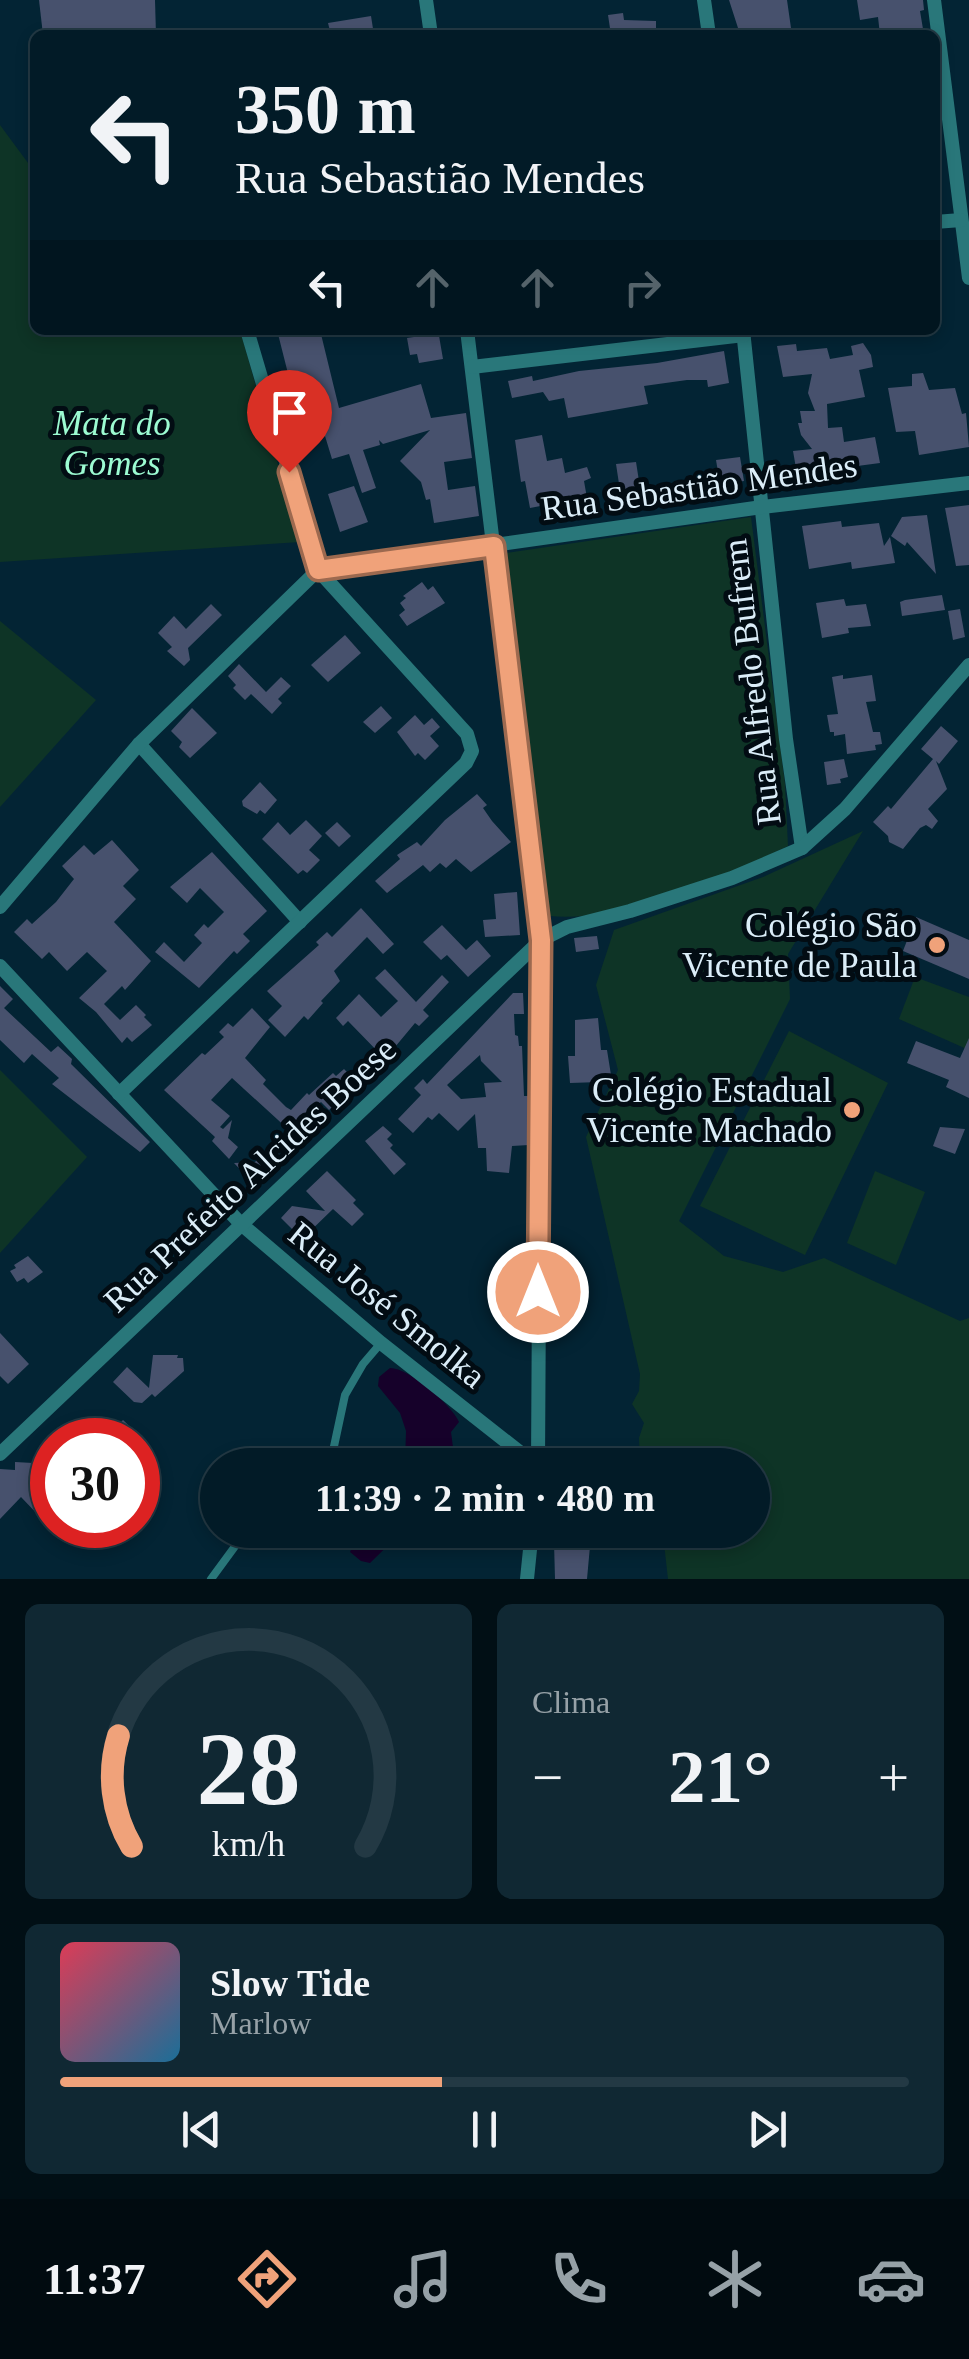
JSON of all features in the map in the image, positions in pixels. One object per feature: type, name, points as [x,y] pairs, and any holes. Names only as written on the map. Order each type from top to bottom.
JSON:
[{"type":"street","points":[[426,0],[430,30]]},
{"type":"street","points":[[704,0],[708,30]]},
{"type":"street","points":[[934,0],[938,30]]},
{"type":"street","points":[[940,49],[969,278]]},
{"type":"street","points":[[940,222],[961,220]]},
{"type":"street","points":[[119,1094],[466,763],[472,751],[467,734],[318,570],[248,335]]},
{"type":"street","points":[[468,335],[541,940],[537,1448]]},
{"type":"street","points":[[472,366],[727,335]]},
{"type":"street","name":"Rua Alfredo Bufrem","points":[[743,335],[786,739],[802,848]]},
{"type":"street","name":"Rua Sebastião Mendes","points":[[318,570],[762,506],[969,483]]},
{"type":"street","points":[[0,907],[139,744],[318,570]]},
{"type":"street","points":[[541,940],[567,927],[732,878],[802,848],[845,810],[969,666]]},
{"type":"street","points":[[139,744],[300,922]]},
{"type":"street","name":"Rua Prefeito Alcides Boese","points":[[0,1454],[541,940]]},
{"type":"street","name":"Rua José Smolka","points":[[0,966],[241,1224],[515,1448]]},
{"type":"street","points":[[527,1579],[530,1548]]},
{"type":"lane","points":[[334,1448],[345,1395],[381,1342]]},
{"type":"lane","points":[[211,1579],[234,1548]]},
{"type":"green space","name":"Mata do Gomes","points":[[0,125],[30,166],[30,335],[241,335],[300,542],[0,562]]},
{"type":"green space","points":[[751,517],[785,784],[788,846],[703,884],[640,905],[578,916],[550,916],[511,624],[506,553]]},
{"type":"green space","points":[[0,621],[96,700],[0,807]]},
{"type":"green space","points":[[863,831],[788,954],[790,999],[679,1221],[724,1256],[783,1272],[824,1258],[960,1321],[969,1318],[969,1579],[668,1579],[665,1548],[770,1548],[770,1448],[639,1448],[644,1423],[632,1404],[639,1391],[640,1374],[586,1137],[618,1070],[596,985],[614,930],[763,877]]},
{"type":"green space","points":[[915,977],[969,997],[969,1050],[899,1019]]},
{"type":"green space","points":[[789,1031],[888,1083],[805,1255],[700,1206]]},
{"type":"green space","points":[[0,1070],[87,1157],[0,1253]]},
{"type":"green space","points":[[875,1171],[925,1192],[896,1265],[847,1243]]},
{"type":"shaded area","points":[[390,1368],[398,1370],[439,1397],[459,1422],[451,1432],[453,1448],[406,1448],[406,1431],[400,1413],[378,1386],[379,1377]]},
{"type":"shaded area","points":[[352,1548],[385,1548],[370,1563],[350,1552]]},
{"type":"building","points":[[39,0],[155,0],[156,30],[42,30]]},
{"type":"building","points":[[729,0],[787,0],[791,30],[738,28]]},
{"type":"building","points":[[857,0],[923,0],[924,10],[920,11],[923,30],[879,30],[878,17],[860,20]]},
{"type":"building","points":[[623,13],[624,20],[656,21],[656,30],[610,30],[608,15]]},
{"type":"building","points":[[371,16],[373,30],[330,30],[328,23]]},
{"type":"building","points":[[278,335],[321,335],[339,408],[421,384],[431,418],[466,413],[472,458],[444,462],[448,490],[475,486],[479,516],[434,523],[430,499],[426,500],[421,482],[400,461],[430,430],[383,444],[379,440],[380,445],[363,450],[376,488],[362,493],[349,454],[332,459],[318,413],[299,417]]},
{"type":"building","points":[[439,335],[443,359],[419,363],[417,354],[410,355],[407,338]]},
{"type":"building","points":[[863,343],[873,367],[859,370],[865,397],[827,404],[828,428],[842,427],[844,442],[875,437],[880,463],[797,474],[793,451],[812,449],[801,435],[798,423],[802,423],[800,411],[815,411],[808,393],[812,374],[783,377],[777,346],[796,344],[797,351],[827,348],[830,359],[853,355],[851,346]]},
{"type":"building","points":[[724,351],[729,383],[708,387],[707,380],[687,380],[644,386],[648,404],[568,418],[564,398],[549,401],[543,392],[512,398],[508,381],[532,376],[533,381]]},
{"type":"building","points":[[923,373],[929,390],[955,388],[962,414],[966,413],[969,447],[919,455],[915,431],[896,432],[888,388],[912,386],[912,374]]},
{"type":"building","points":[[542,435],[547,461],[562,458],[565,473],[587,467],[591,478],[584,481],[588,504],[573,507],[572,500],[530,508],[525,481],[521,482],[515,440]]},
{"type":"building","points":[[740,457],[744,481],[720,484],[716,460]]},
{"type":"building","points":[[636,462],[641,494],[621,497],[616,464]]},
{"type":"building","points":[[354,486],[368,522],[340,532],[328,494]]},
{"type":"building","points":[[969,505],[969,565],[956,566],[945,508]]},
{"type":"building","points":[[927,515],[936,574],[907,542],[905,546],[891,536],[902,517]]},
{"type":"building","points":[[841,521],[842,527],[879,523],[884,546],[890,537],[895,563],[852,569],[851,562],[809,569],[802,526]]},
{"type":"building","points":[[422,582],[428,590],[433,586],[445,603],[407,626],[399,615],[405,610],[400,603]]},
{"type":"building","points":[[942,595],[945,610],[902,616],[900,602]]},
{"type":"building","points":[[844,599],[846,606],[866,604],[871,626],[848,628],[849,633],[822,638],[816,603]]},
{"type":"building","points":[[211,604],[222,615],[188,648],[190,660],[184,666],[167,651],[172,647],[158,633],[174,616],[186,629]]},
{"type":"building","points":[[960,609],[965,637],[953,640],[948,611]]},
{"type":"building","points":[[345,635],[361,653],[328,682],[311,665]]},
{"type":"building","points":[[239,664],[266,692],[281,677],[291,686],[278,699],[282,703],[272,714],[251,694],[245,700],[233,688],[236,685],[228,676]]},
{"type":"building","points":[[843,675],[843,679],[872,675],[876,701],[866,702],[873,732],[880,732],[882,744],[875,745],[876,750],[847,754],[845,734],[834,736],[830,732],[827,715],[838,714],[832,677]]},
{"type":"building","points":[[381,706],[392,718],[375,733],[363,722]]},
{"type":"building","points":[[192,708],[217,733],[190,758],[171,731]]},
{"type":"building","points":[[415,715],[424,725],[432,718],[440,727],[430,736],[439,746],[425,760],[418,753],[415,756],[397,732]]},
{"type":"building","points":[[941,726],[958,741],[939,764],[936,761],[947,789],[928,809],[938,821],[932,829],[926,825],[920,828],[903,849],[889,842],[873,822],[888,806],[891,809],[933,759],[921,749]]},
{"type":"building","points":[[844,759],[848,777],[840,779],[841,783],[827,785],[824,762]]},
{"type":"building","points":[[260,782],[277,800],[265,814],[260,810],[257,814],[243,806],[242,801]]},
{"type":"building","points":[[477,794],[487,805],[483,808],[492,821],[511,842],[471,872],[456,859],[446,868],[440,863],[430,872],[423,865],[387,893],[375,881],[400,859],[397,855],[417,842],[421,846]]},
{"type":"building","points":[[306,820],[322,836],[309,850],[320,860],[307,873],[303,870],[298,874],[262,839],[278,822],[290,835]]},
{"type":"building","points":[[337,822],[351,836],[339,847],[325,833]]},
{"type":"building","points":[[112,840],[139,870],[123,886],[136,899],[114,922],[151,961],[125,990],[122,986],[104,1004],[120,1020],[136,1005],[152,1025],[132,1042],[127,1037],[122,1043],[79,998],[107,971],[87,952],[67,971],[49,952],[42,959],[14,932],[27,919],[32,924],[56,902],[74,879],[62,866],[84,845],[94,855]]},
{"type":"building","points":[[212,852],[267,911],[243,934],[250,941],[237,954],[234,951],[199,988],[155,952],[164,942],[184,962],[202,943],[194,935],[224,912],[200,888],[187,903],[170,887]]},
{"type":"building","points":[[517,892],[520,935],[485,937],[483,920],[496,919],[494,894]]},
{"type":"building","points":[[361,908],[394,944],[383,954],[367,937],[334,971],[340,981],[323,1003],[285,1037],[268,1020],[282,1006],[267,991],[319,945],[316,942],[327,932],[332,937]]},
{"type":"building","name":"Colégio São Vicente de Paula","points":[[916,917],[969,940],[969,979],[903,951]]},
{"type":"building","points":[[442,925],[466,950],[477,940],[491,956],[468,977],[447,955],[441,960],[423,942]]},
{"type":"building","points":[[597,936],[599,949],[576,952],[574,938]]},
{"type":"building","points":[[385,969],[416,1002],[442,975],[449,982],[423,1010],[429,1016],[419,1026],[415,1023],[385,1059],[348,1021],[343,1026],[336,1018],[359,994],[381,1017],[398,1001],[375,978]]},
{"type":"building","points":[[0,986],[13,999],[4,1008],[51,1052],[58,1046],[72,1059],[71,1064],[150,1142],[140,1152],[52,1084],[59,1078],[32,1054],[24,1063],[0,1040]]},
{"type":"building","points":[[513,993],[523,993],[524,1014],[514,1014],[515,1035],[522,1046],[524,1096],[529,1096],[529,1145],[512,1146],[509,1173],[487,1171],[486,1148],[478,1148],[475,1114],[458,1131],[439,1113],[432,1120],[428,1117],[413,1133],[398,1119],[421,1095],[414,1088],[423,1079],[427,1084]],"holes":[[[480,1055],[481,1061],[502,1082],[484,1083],[486,1097],[461,1099],[447,1085]]]},
{"type":"building","points":[[252,1008],[270,1027],[245,1058],[286,1107],[291,1110],[307,1093],[344,1069],[358,1083],[329,1110],[321,1102],[301,1120],[312,1131],[301,1141],[232,1078],[211,1100],[230,1116],[220,1127],[223,1129],[232,1120],[228,1138],[238,1147],[229,1159],[212,1141],[215,1137],[164,1090],[224,1037],[219,1032],[228,1023],[233,1027]]},
{"type":"building","points":[[598,1018],[601,1050],[607,1050],[611,1075],[599,1076],[600,1082],[570,1083],[568,1056],[575,1056],[575,1020]]},
{"type":"building","points":[[969,1038],[969,1098],[946,1087],[949,1080],[907,1063],[916,1041],[960,1058]]},
{"type":"building","points":[[383,1126],[392,1134],[387,1139],[393,1145],[390,1148],[406,1164],[394,1175],[365,1141]]},
{"type":"building","points":[[940,1127],[965,1129],[955,1154],[933,1146]]},
{"type":"building","points":[[270,1146],[281,1156],[254,1184],[234,1163],[255,1162]]},
{"type":"building","points":[[327,1171],[356,1200],[353,1203],[364,1214],[352,1226],[333,1209],[302,1239],[281,1218],[292,1206],[325,1211],[306,1191]]},
{"type":"building","points":[[28,1256],[43,1272],[28,1283],[24,1278],[17,1282],[10,1271]]},
{"type":"building","points":[[0,1333],[29,1364],[8,1384],[0,1376]]},
{"type":"building","points":[[153,1355],[178,1355],[177,1358],[183,1358],[184,1371],[155,1397],[152,1394],[142,1403],[134,1402],[113,1382],[127,1367],[149,1388]]},
{"type":"building","points":[[15,1462],[30,1463],[30,1506],[21,1497],[0,1519],[0,1469],[15,1470]]},
{"type":"building","points":[[554,1548],[590,1548],[587,1579],[555,1579]]},
{"type":"place","name":"Colégio São Vicente de Paula","points":[[937,945]]},
{"type":"place","name":"Colégio Estadual Vicente Machado","points":[[852,1110]]},
{"type":"route","points":[[289,472],[318,570],[494,546],[541,940],[538,1292]]}]
